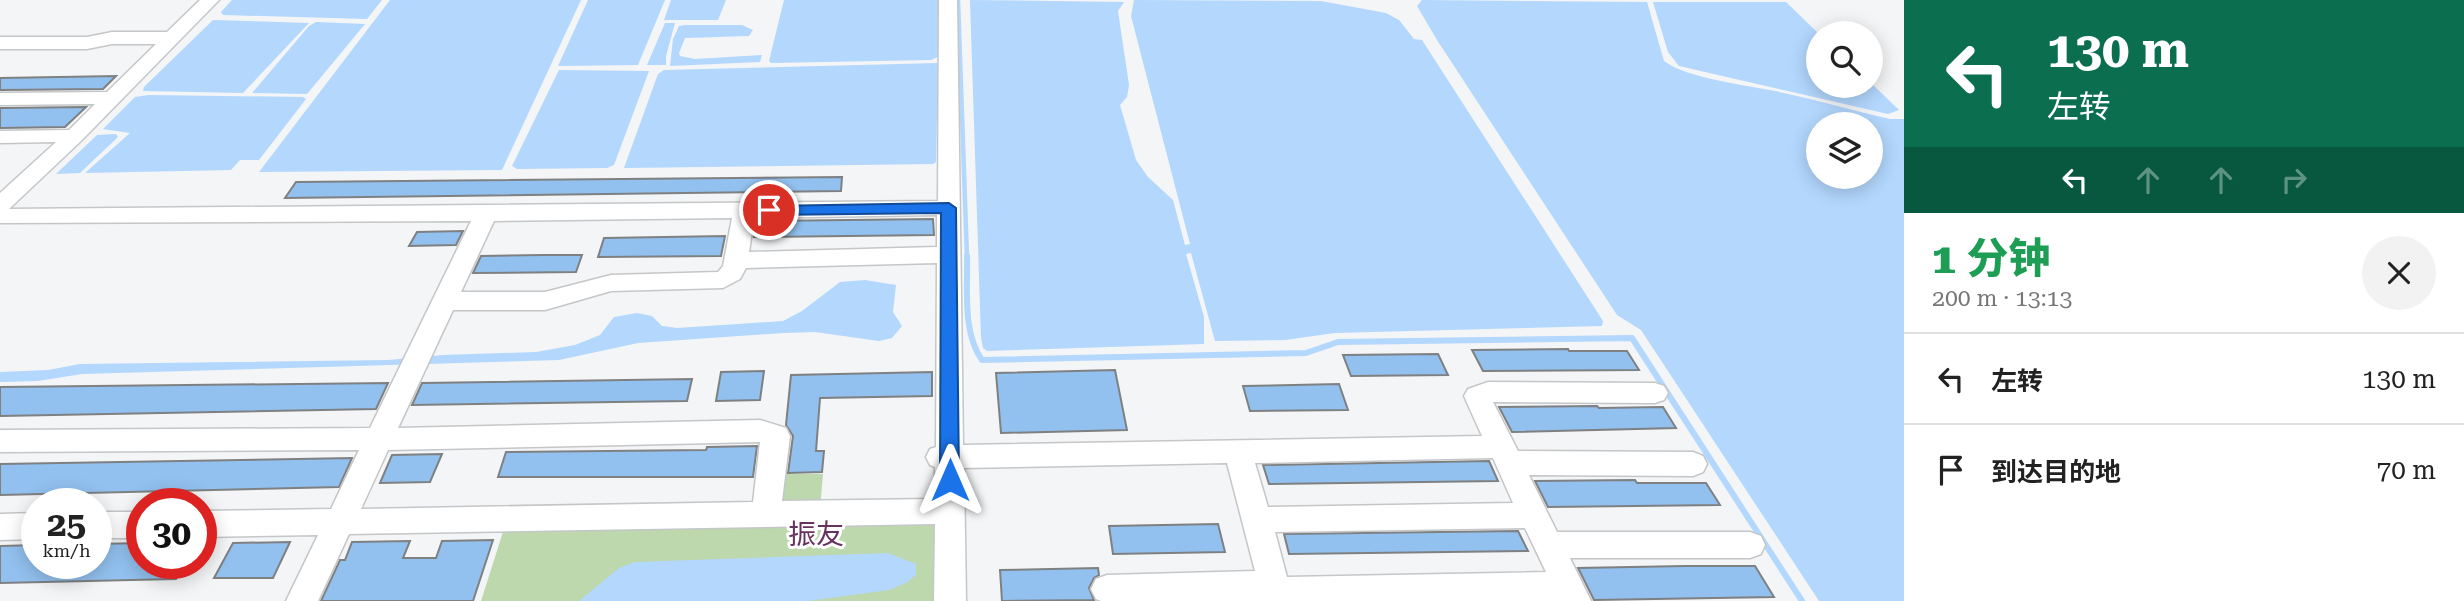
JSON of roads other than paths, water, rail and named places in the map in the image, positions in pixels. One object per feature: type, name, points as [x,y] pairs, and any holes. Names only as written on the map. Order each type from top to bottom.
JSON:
[{"type":"street","points":[[0,205],[75,136],[210,0]]},
{"type":"street","points":[[948,0],[949,255],[945,456],[950,511],[950,601]]},
{"type":"street","points":[[0,43],[87,43],[111,38],[173,37]]},
{"type":"street","points":[[0,99],[113,98]]},
{"type":"street","points":[[0,137],[75,136]]},
{"type":"street","points":[[0,216],[949,208]]},
{"type":"street","points":[[444,301],[545,301],[611,283],[723,280],[732,273],[736,260],[744,211]]},
{"type":"street","points":[[302,601],[486,214]]},
{"type":"street","points":[[736,260],[949,255]]},
{"type":"street","points":[[1107,589],[1571,593],[1477,396],[1488,392],[1655,393]]},
{"type":"street","points":[[0,441],[379,439],[769,432],[776,436],[766,514]]},
{"type":"street","points":[[945,456],[1238,452],[1506,455],[1693,464]]},
{"type":"street","points":[[1238,452],[1276,592]]},
{"type":"street","points":[[217,524],[950,511]]},
{"type":"street","points":[[1257,520],[1534,515]]},
{"type":"street","points":[[0,527],[21,526]]},
{"type":"street","points":[[1549,545],[1750,544]]},
{"type":"water","points":[[232,0],[382,0],[367,19],[223,15],[221,12]]},
{"type":"water","points":[[390,0],[581,0],[502,170],[259,172]]},
{"type":"water","points":[[588,0],[665,0],[638,65],[558,66]]},
{"type":"water","points":[[671,0],[726,0],[718,20],[664,20]]},
{"type":"water","points":[[784,0],[938,0],[938,57],[931,60],[771,63],[769,61]]},
{"type":"water","points":[[970,0],[1124,2],[1118,11],[1129,85],[1127,97],[1120,105],[1136,160],[1148,177],[1173,200],[1185,245],[1190,244],[1131,16],[1134,0],[1321,1],[1386,13],[1399,20],[1414,39],[1422,40],[1603,321],[1602,326],[1335,333],[1285,340],[1215,341],[1191,253],[1186,254],[1204,317],[1204,344],[987,351],[983,348],[981,338]]},
{"type":"water","points":[[1422,0],[1647,2],[1664,61],[1675,67],[1721,81],[1861,112],[1806,112],[1806,189],[1883,189],[1883,117],[1904,119],[1904,601],[1819,601],[1641,330],[1617,315],[1417,6]]},
{"type":"water","points":[[1653,2],[1786,2],[1806,21],[1806,95],[1679,66],[1668,52]]},
{"type":"water","points":[[213,20],[309,23],[243,93],[143,91],[144,87]]},
{"type":"water","points":[[316,22],[365,24],[307,94],[252,93],[309,26]]},
{"type":"water","points":[[665,23],[675,23],[666,65],[647,65]]},
{"type":"water","points":[[742,25],[753,30],[749,36],[685,38],[680,56],[695,59],[762,55],[760,62],[670,66],[673,39],[679,26]]},
{"type":"water","points":[[938,63],[936,162],[933,164],[624,168],[658,74],[664,70]]},
{"type":"water","points":[[559,70],[649,71],[614,165],[607,168],[517,169],[512,166]]},
{"type":"water","points":[[149,95],[306,99],[259,160],[240,160],[231,170],[85,173],[130,133],[103,129],[135,97]]},
{"type":"water","points":[[1883,95],[1899,110],[1888,114],[1818,98],[1883,98]]},
{"type":"water","points":[[116,134],[118,137],[80,173],[56,174],[97,135]]},
{"type":"water","points":[[865,280],[896,285],[893,312],[902,326],[892,338],[879,341],[815,332],[783,333],[638,343],[559,360],[82,374],[38,381],[0,382],[0,372],[48,370],[80,364],[388,360],[536,352],[575,345],[600,335],[614,317],[637,313],[652,316],[662,326],[677,328],[783,321],[802,311],[840,282]]},
{"type":"water","points":[[888,553],[916,564],[916,575],[906,583],[889,590],[808,601],[579,601],[619,568],[635,562]]},
{"type":"waterway","points":[[958,0],[967,257]]},
{"type":"waterway","points":[[967,257],[971,337],[982,360],[1306,353],[1338,342],[1632,338],[1802,601]]},
{"type":"district","name":"振友","points":[[816,534]]}]
